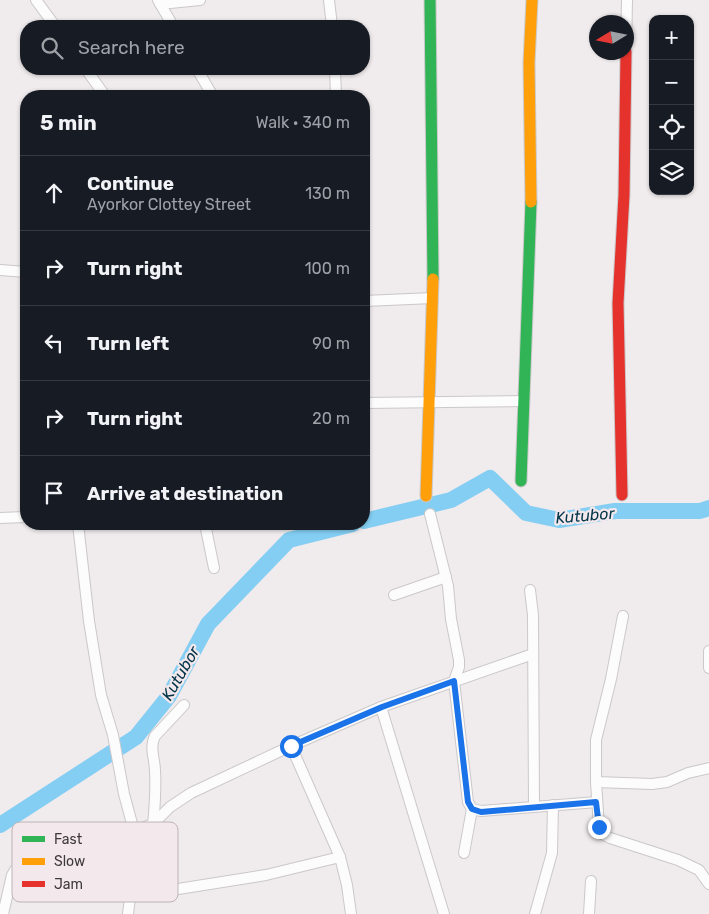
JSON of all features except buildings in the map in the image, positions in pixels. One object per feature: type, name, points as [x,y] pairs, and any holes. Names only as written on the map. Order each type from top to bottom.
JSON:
[{"type":"street","points":[[36,0],[51,20]]},
{"type":"street","points":[[170,20],[159,2],[200,0]]},
{"type":"street","points":[[329,0],[331,20]]},
{"type":"street","points":[[426,496],[433,298],[430,0]]},
{"type":"street","points":[[522,481],[531,196],[529,73],[532,0]]},
{"type":"street","points":[[627,0],[627,15]]},
{"type":"street","points":[[622,495],[618,303],[624,195],[626,60]]},
{"type":"street","points":[[90,75],[102,90]]},
{"type":"street","points":[[200,75],[208,90]]},
{"type":"street","points":[[335,75],[336,90]]},
{"type":"street","points":[[0,270],[20,272]]},
{"type":"street","points":[[370,301],[433,298]]},
{"type":"street","points":[[370,403],[524,401]]},
{"type":"street","points":[[430,514],[446,577],[451,619],[459,660],[459,667],[454,681],[468,802],[472,809],[464,853]]},
{"type":"street","points":[[0,518],[20,517]]},
{"type":"street","points":[[79,530],[89,621],[101,695],[113,735],[124,794],[132,822]]},
{"type":"street","points":[[205,530],[214,568]]},
{"type":"street","points":[[394,594],[446,577]]},
{"type":"street","points":[[530,590],[533,654],[534,806]]},
{"type":"street","points":[[623,616],[611,680],[596,740],[596,802],[599,827],[604,835],[610,838],[678,860],[699,870],[709,884]]},
{"type":"street","points":[[709,651],[709,668]]},
{"type":"street","points":[[155,822],[170,807],[190,793],[291,746],[382,707],[533,654]]},
{"type":"street","points":[[153,822],[155,769],[152,742],[155,736],[184,706]]},
{"type":"street","points":[[382,707],[444,914]]},
{"type":"street","points":[[291,746],[340,857],[347,885],[351,914]]},
{"type":"street","points":[[596,782],[652,784],[667,782],[688,773],[709,768]]},
{"type":"street","points":[[472,809],[481,812],[596,802]]},
{"type":"street","points":[[535,914],[552,853],[553,805]]},
{"type":"street","points":[[178,888],[266,875],[340,857]]},
{"type":"street","points":[[2,910],[12,875]]},
{"type":"street","points":[[589,914],[591,881]]},
{"type":"waterway","name":"Kutubor","points":[[370,520],[451,500],[490,478],[526,513],[559,520],[615,511],[700,511],[709,508]]},
{"type":"waterway","name":"Kutubor","points":[[0,825],[136,737],[169,696],[208,624],[289,540],[329,530]]},
{"type":"traffic: fast","points":[[430,0],[433,279]]},
{"type":"traffic: fast","points":[[521,481],[531,202]]},
{"type":"traffic: slow","points":[[531,202],[529,63],[532,0]]},
{"type":"traffic: slow","points":[[426,496],[433,279]]},
{"type":"traffic: jam","points":[[622,495],[618,303],[624,195],[626,60]]},
{"type":"route","points":[[291,746],[382,707],[454,681],[468,802],[472,809],[481,812],[596,802],[599,827]]}]
